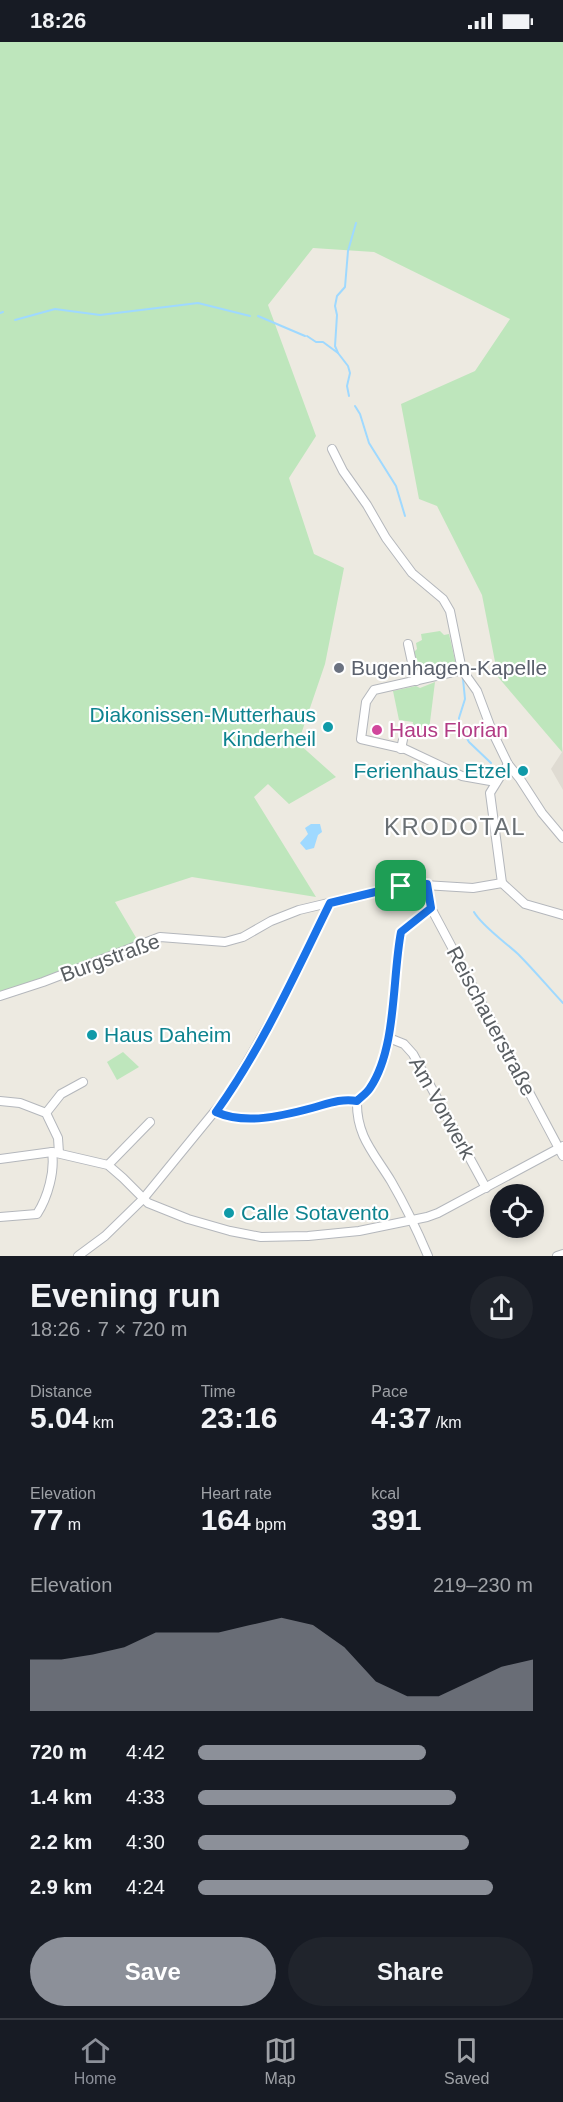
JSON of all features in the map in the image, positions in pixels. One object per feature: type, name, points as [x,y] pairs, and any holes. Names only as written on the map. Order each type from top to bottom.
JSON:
[{"type":"street","points":[[332,449],[343,471],[367,505],[386,538],[412,573],[447,605],[462,670],[477,692],[507,764],[563,838]]},
{"type":"street","points":[[408,644],[416,681]]},
{"type":"street","points":[[462,670],[374,690],[369,696],[361,739],[426,758],[462,776],[496,782]]},
{"type":"street","points":[[401,749],[405,730]]},
{"type":"street","points":[[507,764],[490,793],[502,883],[525,904],[563,915]]},
{"type":"street","name":"Burgstraße","points":[[0,996],[43,982],[147,941],[167,936],[218,942],[235,940],[271,921],[299,910],[408,884],[472,888],[502,883]]},
{"type":"street","name":"Reischauerstraße","points":[[427,884],[431,908],[562,1150]]},
{"type":"street","points":[[78,1256],[105,1236],[143,1199],[216,1112],[279,1008],[330,903]]},
{"type":"street","points":[[428,1256],[412,1220],[366,1141],[356,1118],[357,1101],[370,1089],[382,1064],[389,1038],[401,932],[431,908]]},
{"type":"street","name":"Am Vorwerk","points":[[389,1038],[404,1044],[413,1054],[486,1188]]},
{"type":"street","points":[[46,1113],[61,1094],[83,1082]]},
{"type":"street","points":[[216,1112],[240,1118],[266,1117],[297,1112],[346,1099],[357,1101]]},
{"type":"street","points":[[0,1101],[20,1103],[46,1113],[58,1138],[54,1165],[37,1214],[0,1217]]},
{"type":"street","points":[[108,1165],[150,1122]]},
{"type":"street","points":[[0,1159],[56,1153],[108,1165],[148,1203],[188,1219],[261,1237],[349,1232],[438,1213],[562,1150]]},
{"type":"street","points":[[557,1256],[563,1254]]},
{"type":"shaded area","points":[[563,746],[563,790],[551,769],[562,752]]},
{"type":"green space","points":[[0,42],[563,42],[562,752],[498,677],[482,595],[437,506],[419,499],[401,404],[475,371],[510,319],[374,252],[313,248],[268,305],[316,436],[289,478],[314,554],[344,568],[325,664],[298,743],[336,777],[289,804],[268,784],[254,797],[316,897],[192,877],[115,902],[138,941],[8,992],[0,993]]},
{"type":"green space","points":[[440,631],[444,635],[449,634],[457,669],[449,671],[447,665],[418,671],[413,653],[417,649],[416,643],[422,640],[421,634]]},
{"type":"green space","points":[[435,682],[429,730],[412,729],[413,722],[399,720],[393,691],[416,686],[420,688]]},
{"type":"green space","points":[[123,1052],[139,1067],[117,1080],[107,1062]]},
{"type":"water","points":[[311,824],[320,824],[322,832],[318,835],[314,848],[306,850],[300,843],[308,834],[305,828]]},
{"type":"waterway","points":[[349,396],[347,386],[350,373],[335,346],[337,315],[335,306],[337,296],[345,287],[348,251],[356,223]]},
{"type":"waterway","points":[[15,320],[55,309],[100,315],[198,303],[250,316]]},
{"type":"waterway","points":[[258,316],[305,336]]},
{"type":"waterway","points":[[307,336],[316,342],[323,342],[338,353]]},
{"type":"waterway","points":[[355,406],[360,414],[369,443],[396,486],[405,516]]},
{"type":"waterway","points":[[463,679],[465,699],[459,725],[469,742],[491,763]]},
{"type":"waterway","points":[[474,912],[488,928],[524,960],[563,1003]]},
{"type":"place","name":"Bugenhagen-Kapelle","points":[[339,668]]},
{"type":"place","name":"Diakonissen-Mutterhaus Kinderheil","points":[[328,727]]},
{"type":"place","name":"Haus Florian","points":[[377,730]]},
{"type":"place","name":"Ferienhaus Etzel","points":[[523,771]]},
{"type":"place","name":"Haus Daheim","points":[[92,1035]]},
{"type":"place","name":"Calle Sotavento","points":[[229,1213]]},
{"type":"district","name":"KRODOTAL","points":[[455,827]]},
{"type":"route","points":[[427,884],[431,908],[401,932],[389,1038],[382,1064],[370,1089],[357,1101],[346,1099],[297,1112],[266,1117],[240,1118],[216,1112],[279,1008],[330,903],[401,886],[427,884]]}]
